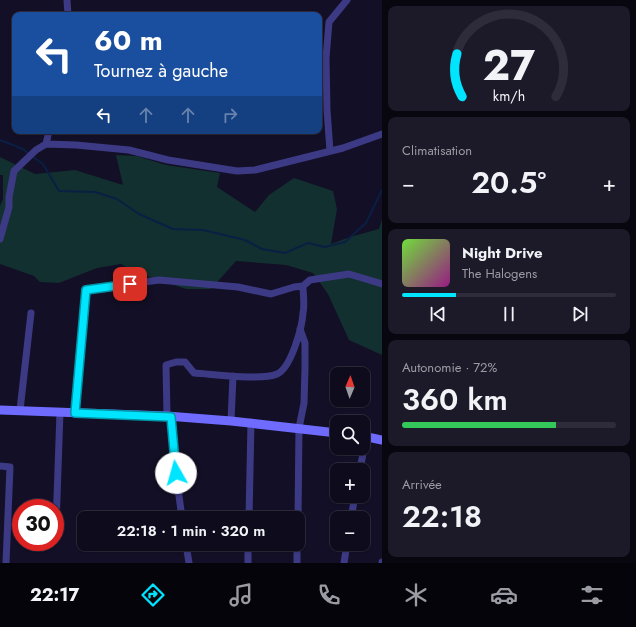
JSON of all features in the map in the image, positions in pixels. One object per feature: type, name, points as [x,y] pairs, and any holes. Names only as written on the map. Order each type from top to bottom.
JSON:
[{"type":"street","points":[[67,0],[68,12]]},
{"type":"street","points":[[330,151],[326,110],[326,58],[329,22],[347,0]]},
{"type":"street","points":[[46,144],[48,134]]},
{"type":"street","points":[[0,239],[9,207],[9,197],[14,171],[36,150],[46,144],[128,150],[168,160],[237,171],[255,170],[343,148],[382,134]]},
{"type":"street","points":[[75,413],[86,290],[160,280],[238,287],[271,294],[294,286],[303,286],[310,280],[349,274],[382,284]]},
{"type":"street","points":[[181,511],[169,416],[166,365],[176,362],[185,362],[194,372],[233,376],[263,377],[278,374],[286,366],[300,329],[304,312],[303,286]]},
{"type":"street","points":[[20,410],[31,313]]},
{"type":"street","points":[[298,511],[299,428],[304,403],[305,368],[305,342],[300,329]]},
{"type":"street","points":[[231,420],[233,376]]},
{"type":"street","points":[[0,410],[169,416],[231,420],[330,432]]},
{"type":"street","points":[[57,499],[60,412]]},
{"type":"street","points":[[249,511],[251,422]]},
{"type":"street","points":[[370,437],[382,440]]},
{"type":"street","points":[[0,466],[10,466],[6,563]]},
{"type":"street","points":[[187,551],[189,563]]},
{"type":"street","points":[[248,551],[248,563]]},
{"type":"street","points":[[297,551],[297,563]]},
{"type":"street","points":[[344,563],[346,551]]},
{"type":"green space","points":[[116,155],[137,156],[166,165],[220,173],[217,187],[255,212],[269,195],[294,178],[333,191],[337,209],[331,244],[379,229],[382,219],[382,355],[349,340],[328,294],[313,273],[286,265],[236,261],[211,289],[186,289],[134,272],[121,264],[97,268],[59,283],[40,282],[34,276],[0,264],[0,206],[3,199],[3,175],[0,175],[0,157],[35,174],[75,170],[123,185]]},
{"type":"waterway","points":[[0,140],[23,149],[29,154]]},
{"type":"waterway","points":[[33,157],[43,164],[59,191],[95,192],[117,199],[139,214],[173,229],[203,230],[245,240],[262,249],[285,253],[308,243],[325,247],[345,242],[366,223],[382,190]]},
{"type":"route","points":[[130,284],[86,290],[75,413],[171,417],[176,473]]}]
